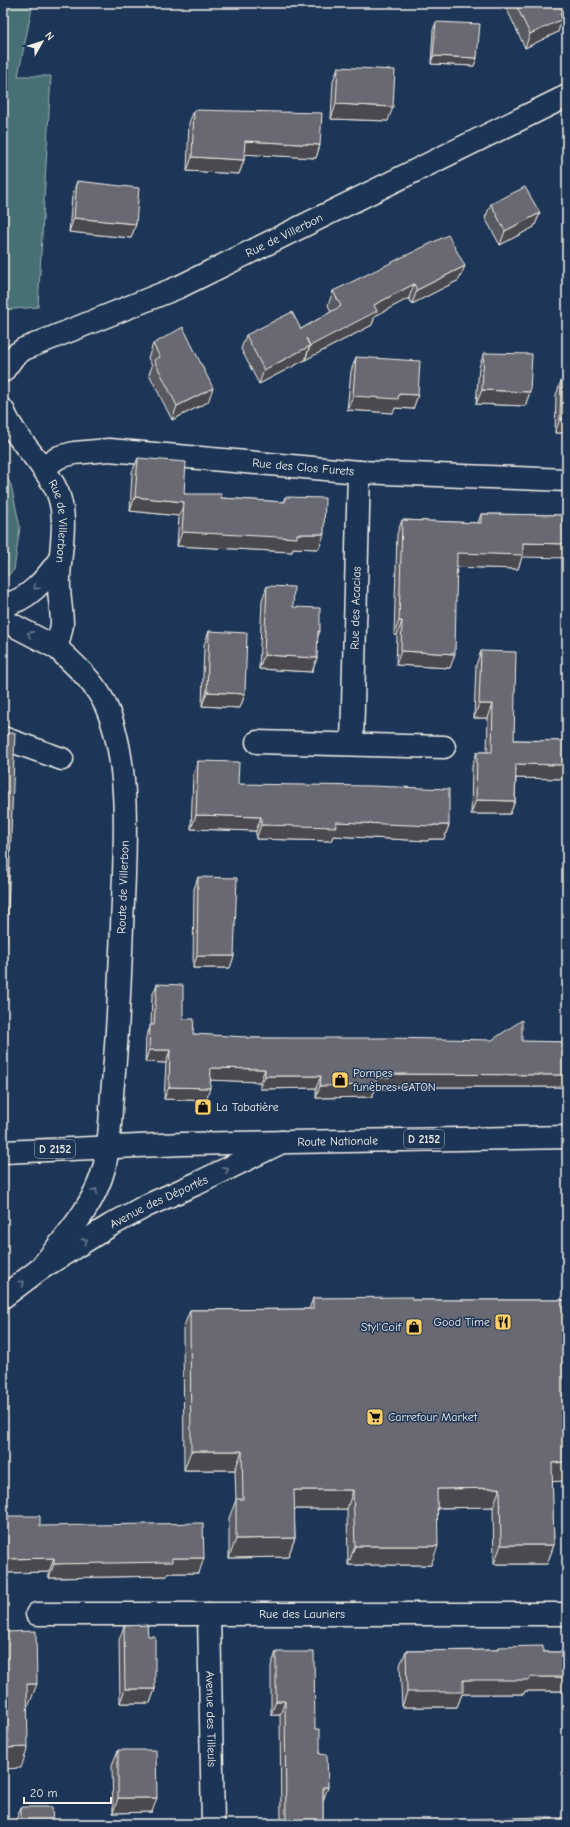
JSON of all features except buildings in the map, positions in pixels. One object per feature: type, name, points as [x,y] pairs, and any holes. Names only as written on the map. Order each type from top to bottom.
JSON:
[{"type":"main road","name":"Rue de Villerbon","points":[[3,371],[14,356],[24,349],[179,287],[567,96]]},
{"type":"main road","name":"Rue de Villerbon","points":[[3,410],[8,422],[20,441],[43,468],[55,486],[62,506],[63,526],[59,580],[62,625],[57,648]]},
{"type":"main road","name":"Rue des Clos Furets","points":[[43,468],[59,457],[109,450],[359,472],[567,480]]},
{"type":"main road","name":"Rue des Acacias","points":[[352,744],[359,472]]},
{"type":"main road","points":[[3,605],[13,604],[33,590],[52,571],[60,559]]},
{"type":"main road","name":"Route de Villerbon","points":[[3,620],[57,648],[82,671],[106,706],[114,730],[121,769],[124,816],[124,864],[117,1037],[108,1147]]},
{"type":"main road","points":[[3,738],[62,759]]},
{"type":"main road","points":[[257,742],[444,747]]},
{"type":"main road","name":"Route Nationale","points":[[108,1147],[282,1142],[567,1137]]},
{"type":"main road","name":"Avenue des Déportés","points":[[3,1297],[40,1269],[146,1206],[198,1183],[282,1142]]},
{"type":"main road","name":"D 2152","points":[[3,1152],[108,1147]]},
{"type":"main road","name":"Avenue des Déportés","points":[[40,1269],[82,1214],[96,1190],[104,1169],[108,1147]]},
{"type":"main road","name":"Rue des Lauriers","points":[[37,1614],[567,1614]]},
{"type":"main road","name":"Avenue des Tilleuls","points":[[209,1614],[213,1824]]},
{"type":"green space","points":[[3,3],[33,3],[18,76],[51,76],[38,307],[3,310]]},
{"type":"green space","points":[[3,469],[11,485],[20,527],[14,570],[3,580]]},
{"type":"place","name":"Pompes funèbres CATON","points":[[340,1080]]},
{"type":"place","name":"La Tabatière","points":[[203,1107]]},
{"type":"place","name":"Good Time","points":[[503,1322]]},
{"type":"place","name":"Styl'Coif","points":[[414,1327]]},
{"type":"place","name":"Carrefour Market","points":[[375,1417]]}]
